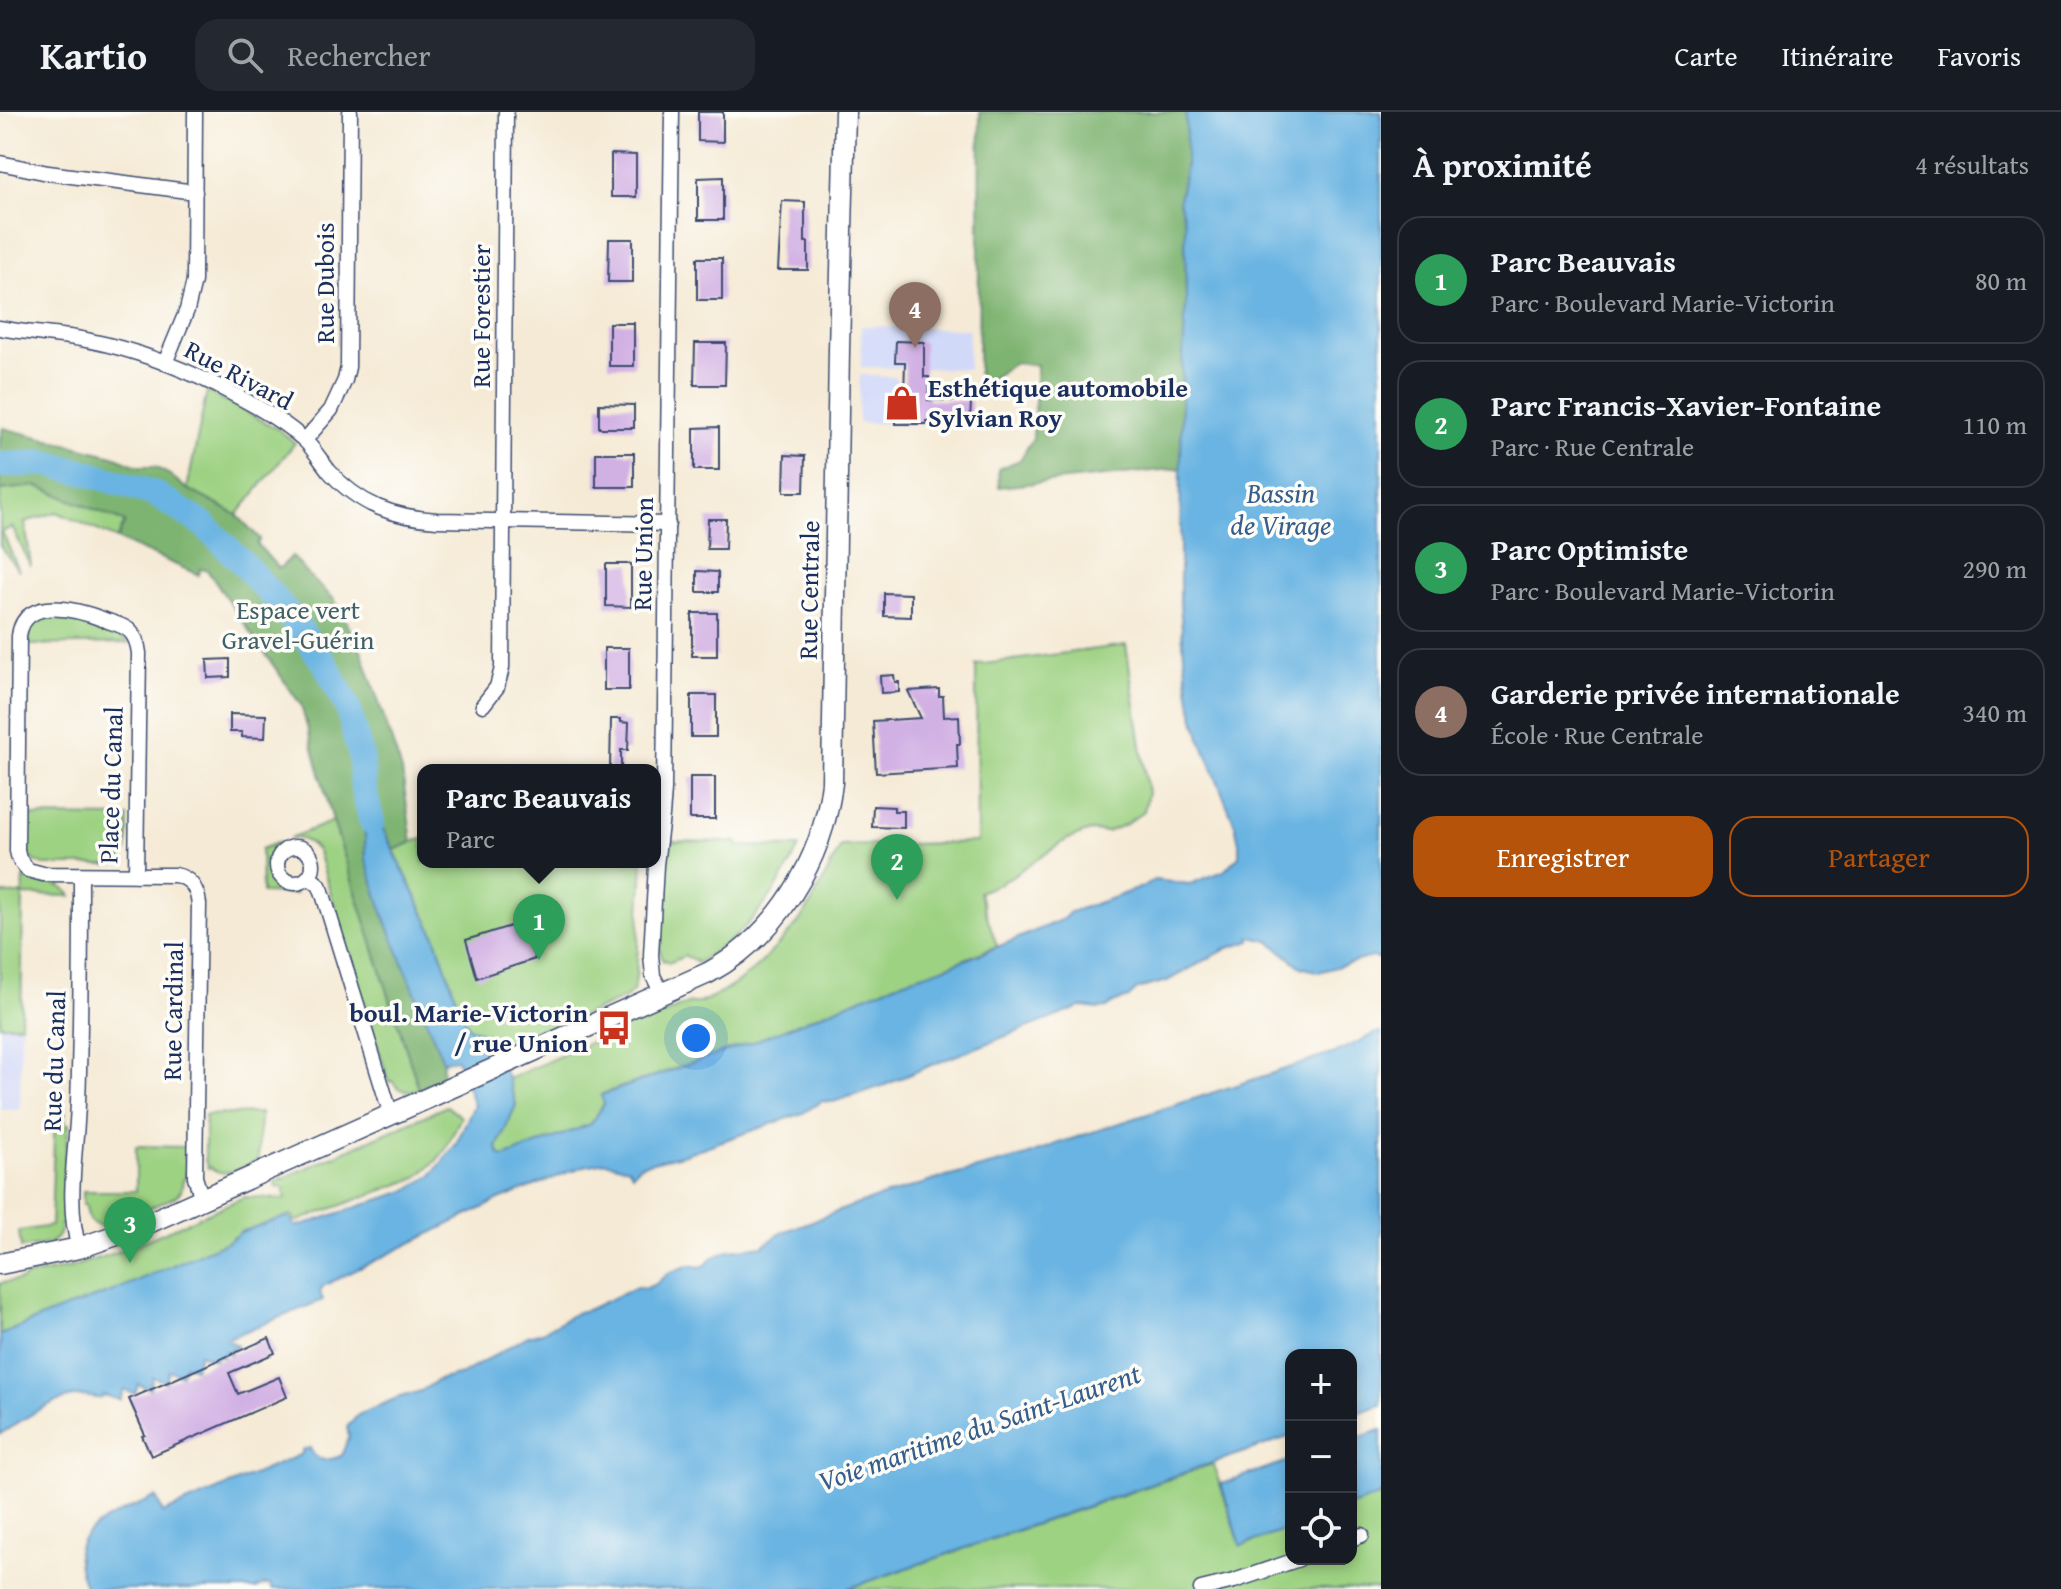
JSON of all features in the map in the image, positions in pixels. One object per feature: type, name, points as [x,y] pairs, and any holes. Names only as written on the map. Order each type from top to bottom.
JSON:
[{"type":"street","points":[[165,363],[187,310],[194,281],[195,112]]},
{"type":"street","name":"Rue Dubois","points":[[305,440],[331,410],[348,367],[350,112]]},
{"type":"street","name":"Rue Forestier","points":[[483,705],[497,687],[502,668],[506,112]]},
{"type":"street","name":"Rue Union","points":[[661,823],[672,112]]},
{"type":"street","name":"Rue Centrale","points":[[0,1264],[79,1248],[137,1228],[662,993],[720,966],[746,948],[788,899],[811,859],[829,799],[833,734],[845,112]]},
{"type":"street","points":[[0,163],[48,173],[195,192]]},
{"type":"street","name":"Rue Rivard","points":[[0,328],[93,341],[165,363],[218,386],[305,440],[340,483],[360,498],[401,516],[427,520],[668,524]]},
{"type":"street","name":"Place du Canal","points":[[40,610],[86,612],[126,628],[137,641],[136,875],[81,875],[35,873],[23,865],[17,851],[19,636],[28,616],[40,610]]},
{"type":"street","name":"Rue Union","points":[[656,868],[651,955],[653,976],[662,993]]},
{"type":"street","name":"Rue du Canal","points":[[79,1248],[74,1228],[74,1177],[79,1087],[81,875]]},
{"type":"street","name":"Rue Cardinal","points":[[136,875],[180,876],[191,882],[198,896],[195,1177],[202,1199]]},
{"type":"street","points":[[309,877],[322,891],[391,1115]]},
{"type":"street","points":[[1201,1589],[1285,1564]]},
{"type":"shaded area","points":[[861,326],[969,329],[968,369],[861,367]]},
{"type":"shaded area","points":[[860,375],[896,377],[897,396],[971,401],[970,425],[858,423]]},
{"type":"shaded area","points":[[0,1025],[21,1025],[20,1110],[0,1110]]},
{"type":"green space","points":[[980,112],[1186,112],[1186,164],[1179,201],[1185,223],[1186,305],[1181,468],[999,487],[998,469],[1020,460],[1033,438],[1037,365],[1014,363],[978,388]]},
{"type":"green space","points":[[207,391],[278,429],[295,443],[237,515],[187,489]]},
{"type":"green space","name":"Espace vert Gravel-Guérin","points":[[3,428],[113,456],[140,467],[155,467],[187,489],[237,515],[260,539],[257,544],[279,569],[292,556],[334,599],[361,650],[402,771],[412,842],[394,850],[363,790],[366,860],[384,916],[443,1061],[442,1077],[419,1089],[333,821],[301,705],[207,570],[200,569],[199,575],[117,539],[125,522],[37,486],[0,490],[0,438]]},
{"type":"green space","points":[[37,486],[125,522],[117,539],[57,512],[25,522],[31,566],[12,527],[2,532],[19,571],[0,546],[0,490]]},
{"type":"green space","points":[[46,618],[83,620],[121,636],[128,643],[28,645],[31,626]]},
{"type":"green space","points":[[1126,645],[1148,793],[1144,811],[1126,824],[1107,832],[1090,831],[1068,839],[1001,883],[979,892],[997,946],[755,1041],[602,1094],[604,1104],[591,1124],[504,1157],[499,1155],[497,1147],[516,1105],[508,1079],[640,1020],[642,1023],[690,1003],[699,1003],[738,982],[795,927],[811,904],[841,846],[977,842],[976,665]]},
{"type":"green space","points":[[27,816],[128,817],[126,852],[119,862],[112,865],[44,865],[36,862],[28,852]]},
{"type":"green space","points":[[333,821],[419,1089],[404,1091],[392,1081],[389,1082],[318,852],[306,841],[290,838]]},
{"type":"green space","points":[[417,840],[417,868],[643,868],[633,991],[627,997],[496,1054],[486,1034],[469,1028],[435,936],[394,850]]},
{"type":"green space","points":[[666,841],[799,847],[769,898],[740,932],[697,963],[685,956],[668,963],[663,961],[660,950]]},
{"type":"green space","points":[[277,843],[269,859],[269,875],[278,886],[295,894],[262,893],[261,849]]},
{"type":"green space","points":[[24,878],[62,887],[71,896],[23,895],[21,1025],[0,1025],[0,894],[23,894]]},
{"type":"green space","points":[[447,1106],[461,1117],[445,1150],[416,1178],[295,1222],[292,1215],[241,1232],[229,1241],[111,1292],[0,1335],[0,1283],[68,1268],[124,1250],[244,1197],[286,1199],[284,1187],[276,1186],[275,1182]]},
{"type":"green space","points":[[55,1109],[65,1109],[65,1124],[69,1124],[64,1223],[53,1241],[21,1248],[19,1231],[51,1226]]},
{"type":"green space","points":[[260,1113],[258,1160],[228,1172],[208,1168],[205,1160],[205,1115]]},
{"type":"green space","points":[[136,1146],[186,1147],[186,1178],[181,1191],[175,1197],[108,1226],[94,1224],[83,1204],[83,1191],[136,1191]]},
{"type":"green space","points":[[1213,1464],[1241,1546],[1285,1530],[1285,1565],[1357,1565],[1357,1504],[1381,1495],[1381,1589],[846,1589]]},
{"type":"water","name":"Bassin de Virage","points":[[1186,112],[1381,112],[1381,959],[1371,957],[1319,972],[1301,967],[1269,941],[1250,937],[1251,941],[1228,948],[1167,981],[1137,989],[1129,998],[1107,1008],[1081,1007],[885,1085],[833,1102],[822,1101],[803,1113],[682,1155],[640,1165],[632,1174],[629,1168],[606,1162],[584,1166],[499,1200],[323,1286],[320,1292],[323,1300],[226,1339],[237,1345],[230,1354],[225,1351],[222,1357],[217,1355],[215,1360],[199,1354],[195,1368],[185,1365],[181,1375],[169,1370],[166,1382],[153,1377],[150,1389],[138,1384],[135,1394],[124,1390],[120,1400],[103,1395],[102,1398],[83,1396],[60,1400],[0,1434],[0,1335],[111,1292],[229,1241],[241,1232],[289,1216],[295,1226],[303,1225],[405,1191],[432,1175],[456,1144],[474,1105],[457,1059],[443,1061],[384,916],[366,860],[363,788],[435,936],[469,1028],[486,1034],[508,1079],[516,1105],[497,1147],[499,1155],[504,1157],[591,1124],[604,1104],[601,1095],[755,1041],[905,980],[965,960],[1063,919],[1070,912],[1154,880],[1190,884],[1224,871],[1239,856],[1235,825],[1200,738],[1190,700],[1180,603],[1182,372],[1186,305],[1185,223],[1179,201],[1186,164]]},
{"type":"water","name":"Voie maritime du Saint-Laurent","points":[[1381,1031],[1381,1405],[1357,1413],[1357,1349],[1285,1349],[1285,1438],[846,1589],[272,1589],[270,1585],[264,1585],[256,1589],[86,1589],[78,1551],[89,1533],[110,1518],[156,1497],[163,1513],[302,1454],[302,1450],[310,1448],[322,1460],[341,1456],[349,1437],[347,1427],[358,1415],[421,1391],[438,1380],[462,1374],[528,1336],[637,1287],[656,1284],[668,1273],[690,1265],[706,1265],[712,1258],[730,1250],[763,1246],[783,1232],[855,1205],[1027,1156],[1334,1053]]},
{"type":"water","points":[[1381,1430],[1381,1495],[1357,1504],[1357,1493],[1357,1438]]},
{"type":"water","points":[[1285,1462],[1285,1530],[1241,1546],[1221,1484]]},
{"type":"building","points":[[698,112],[723,112],[723,142],[698,141]]},
{"type":"building","points":[[611,154],[636,155],[636,197],[611,197]]},
{"type":"building","points":[[723,177],[723,220],[698,220],[698,178]]},
{"type":"building","points":[[782,201],[805,202],[808,270],[778,270]]},
{"type":"building","points":[[609,239],[633,239],[633,282],[608,282]]},
{"type":"building","points":[[697,258],[722,258],[722,300],[697,300]]},
{"type":"building","points":[[609,323],[634,323],[634,366],[609,366]]},
{"type":"building","points":[[896,341],[924,342],[924,377],[929,377],[928,400],[971,401],[970,422],[896,424],[896,396],[904,396],[905,362],[895,362]]},
{"type":"building","points":[[695,343],[726,343],[725,385],[694,385]]},
{"type":"building","points":[[599,404],[634,405],[634,428],[599,428]]},
{"type":"building","points":[[719,427],[719,470],[694,470],[694,428]]},
{"type":"building","points":[[596,453],[634,453],[634,487],[596,487]]},
{"type":"building","points":[[785,455],[805,456],[804,492],[784,492]]},
{"type":"building","points":[[708,519],[726,519],[725,549],[707,549]]},
{"type":"building","points":[[606,564],[631,564],[631,607],[606,606]]},
{"type":"building","points":[[697,571],[718,572],[718,592],[697,592]]},
{"type":"building","points":[[884,593],[911,594],[911,617],[884,616]]},
{"type":"building","points":[[692,613],[717,613],[717,656],[692,656]]},
{"type":"building","points":[[604,648],[629,648],[629,690],[604,690]]},
{"type":"building","points":[[230,659],[230,677],[208,678],[207,660]]},
{"type":"building","points":[[894,675],[895,682],[899,682],[899,692],[881,693],[880,676]]},
{"type":"building","points":[[939,689],[939,696],[943,696],[944,717],[959,716],[958,768],[876,773],[873,721],[921,718],[908,691]]},
{"type":"building","points":[[691,695],[716,695],[716,737],[691,737]]},
{"type":"building","points":[[230,714],[266,715],[265,738],[242,737],[242,732],[230,732]]},
{"type":"building","points":[[611,719],[621,719],[621,722],[629,723],[628,750],[621,750],[621,764],[610,764]]},
{"type":"building","points":[[690,777],[715,777],[715,819],[690,819]]},
{"type":"building","points":[[873,806],[904,811],[904,828],[872,827]]},
{"type":"building","points":[[523,922],[535,959],[477,978],[466,940]]},
{"type":"building","points":[[269,1338],[275,1353],[229,1373],[238,1394],[279,1377],[287,1397],[151,1456],[129,1399]]},
{"type":"waterway","points":[[0,465],[45,463],[91,474],[155,494],[203,524],[290,616],[326,665],[348,708],[361,757],[363,788],[372,822]]},
{"type":"place","name":"Garderie privée internationale","points":[[915,348]]},
{"type":"place","name":"Esthétique automobile Sylvian Roy","points":[[902,403]]},
{"type":"place","name":"Parc Francis-Xavier-Fontaine","points":[[897,900]]},
{"type":"place","name":"Parc Beauvais","points":[[539,960]]},
{"type":"place","name":"boul. Marie-Victorin / rue Union","points":[[614,1028]]},
{"type":"place","name":"Parc Optimiste","points":[[130,1263]]}]
